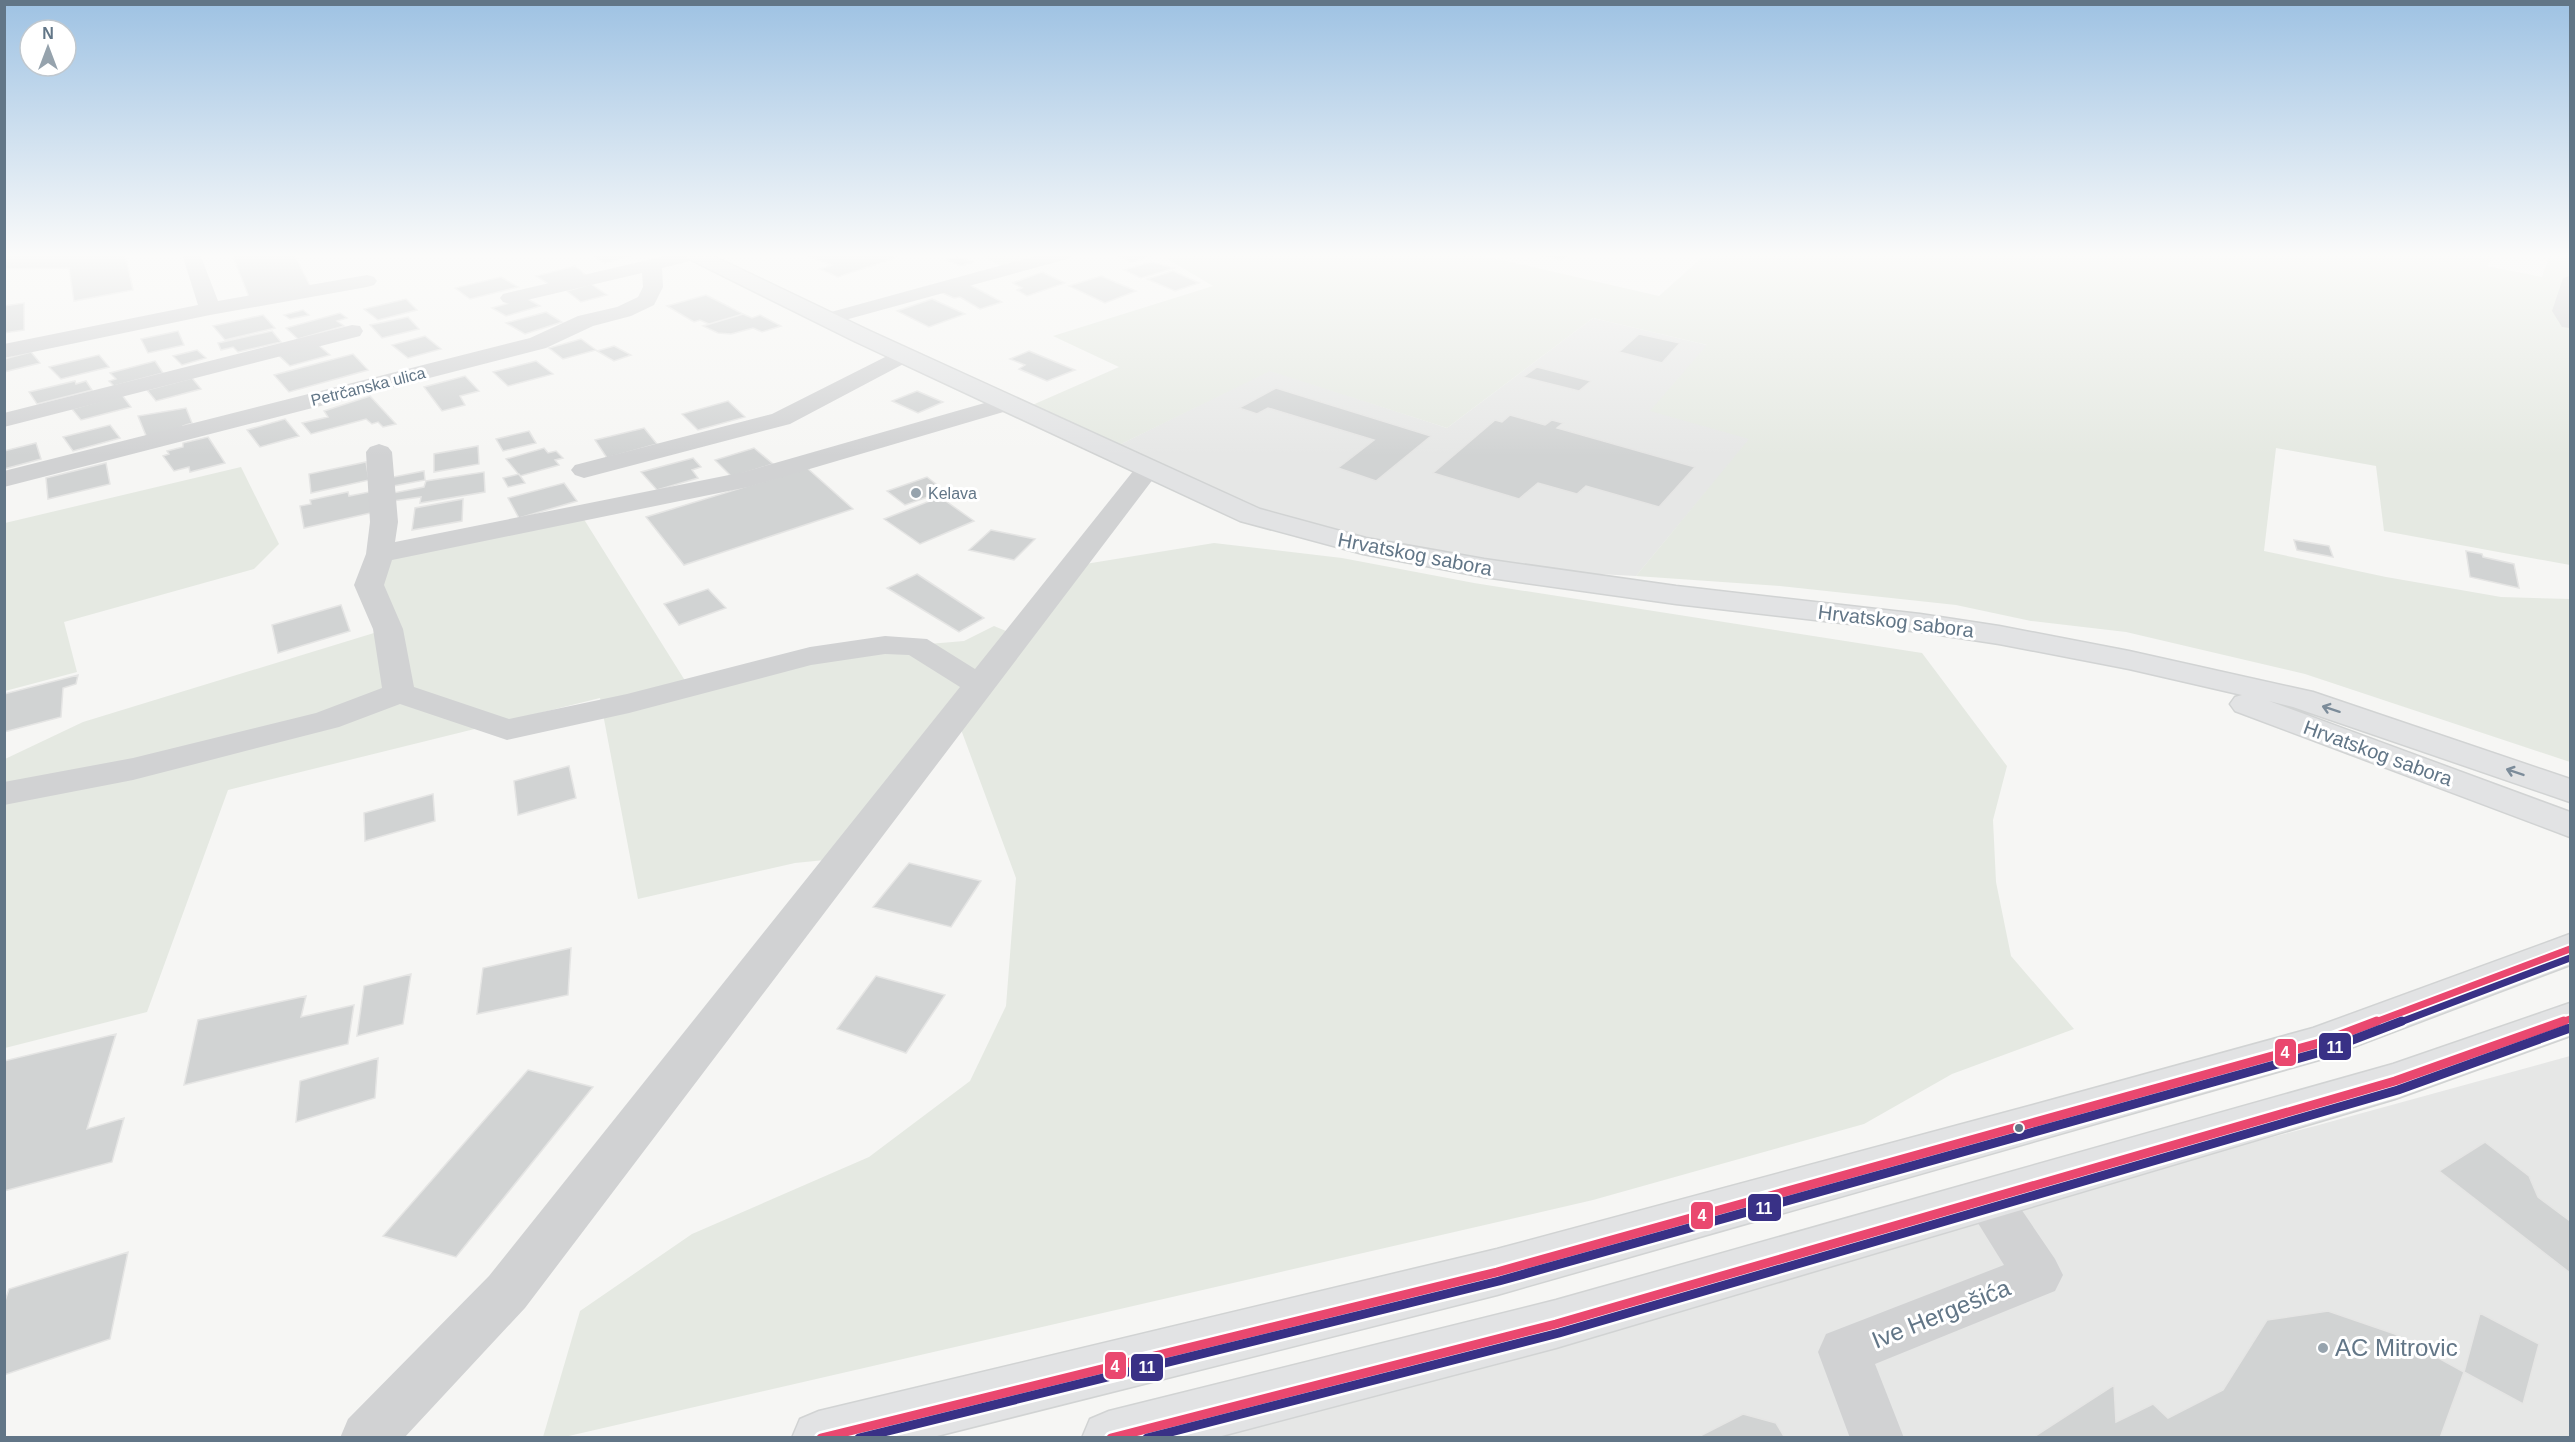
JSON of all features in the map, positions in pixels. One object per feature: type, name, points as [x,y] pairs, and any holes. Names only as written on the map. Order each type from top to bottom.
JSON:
[{"type":"main road","name":"Hrvatskog sabora","points":[[832,321],[1147,470],[1250,515],[1363,546],[1580,582],[1999,635],[2129,660],[2302,699],[2571,791]]},
{"type":"main road","name":"Hrvatskog sabora","points":[[2188,675],[2246,704],[2571,825]]},
{"type":"main road","points":[[2513,803],[2571,841]]},
{"type":"main road","points":[[819,1437],[1497,1272],[2044,1121],[2319,1043],[2571,950]]},
{"type":"main road","points":[[1109,1437],[1556,1324],[2395,1081],[2571,1019]]},
{"type":"street","points":[[4,351],[150,321]]},
{"type":"street","name":"Petrčanska ulica","points":[[4,479],[538,343],[585,321]]},
{"type":"street","points":[[4,420],[352,331]]},
{"type":"street","points":[[584,470],[781,419],[903,355]]},
{"type":"street","points":[[380,554],[748,479],[1009,404]]},
{"type":"street","points":[[379,452],[384,522],[380,554],[369,585],[388,629],[399,693]]},
{"type":"street","points":[[366,1437],[507,1292],[1147,470]]},
{"type":"street","points":[[4,794],[133,769],[327,720],[399,693],[507,730],[629,703],[810,656],[885,645],[915,646],[980,686]]},
{"type":"street","name":"Ive Hergešića","points":[[1877,1437],[1844,1352],[2038,1275],[1987,1199]]},
{"type":"shaded area","points":[[1100,321],[1589,321],[1447,428],[1270,371],[1107,451],[1021,410],[1119,367],[1053,336]]},
{"type":"shaded area","points":[[1589,321],[1607,321],[1707,345],[1750,439],[1636,576],[1484,568],[1310,532],[1107,451],[1270,370],[1447,428]]},
{"type":"shaded area","points":[[1607,321],[2570,321],[2570,565],[2384,531],[2376,466],[2276,448],[2264,551],[2386,577],[2501,597],[2570,599],[2570,762],[2305,674],[2126,632],[2031,621],[1956,605],[1780,586],[1636,576],[1749,439],[1650,411],[1707,345]]},
{"type":"shaded area","points":[[241,467],[279,544],[254,569],[64,622],[77,672],[5,691],[5,523]]},
{"type":"shaded area","points":[[580,513],[689,687],[835,652],[964,641],[994,626],[1018,636],[1073,566],[1214,543],[1342,558],[1474,583],[1922,653],[2007,766],[1993,820],[1996,882],[2011,956],[2074,1029],[1952,1074],[1864,1124],[1593,1200],[560,1438],[543,1437],[580,1311],[692,1234],[869,1157],[970,1081],[1006,1006],[1016,878],[956,716],[845,858],[795,863],[638,899],[600,698],[228,790],[147,1012],[5,1048],[5,759],[83,722],[387,629],[380,554]]},
{"type":"shaded area","points":[[2570,1056],[2570,1437],[1108,1438],[2315,1126]]},
{"type":"building","points":[[4,321],[24,321],[24,330],[4,333]]},
{"type":"building","points":[[234,321],[269,321],[275,328],[225,340],[213,326]]},
{"type":"building","points":[[310,321],[337,321],[344,326],[298,339],[286,328]]},
{"type":"building","points":[[388,321],[412,321],[419,329],[382,338],[370,325]]},
{"type":"building","points":[[512,321],[562,322],[525,334],[506,323]]},
{"type":"building","points":[[719,321],[772,321],[781,326],[762,332],[753,328],[731,334],[718,333],[703,326]]},
{"type":"building","points":[[918,321],[945,321],[929,327]]},
{"type":"building","points":[[178,331],[184,345],[148,353],[141,339]]},
{"type":"building","points":[[272,331],[281,342],[238,352],[233,347],[221,350],[218,343]]},
{"type":"building","points":[[1639,334],[1680,343],[1662,363],[1619,352]]},
{"type":"building","points":[[425,336],[441,349],[408,358],[392,345]]},
{"type":"building","points":[[581,339],[596,350],[563,359],[549,348]]},
{"type":"building","points":[[317,344],[330,355],[290,366],[277,354]]},
{"type":"building","points":[[614,346],[631,355],[614,361],[597,351]]},
{"type":"building","points":[[197,350],[206,358],[182,365],[173,356]]},
{"type":"building","points":[[1029,351],[1075,370],[1047,381],[1019,369],[1025,365],[1010,359]]},
{"type":"building","points":[[31,352],[40,363],[4,372],[4,359]]},
{"type":"building","points":[[353,354],[368,370],[289,392],[274,375]]},
{"type":"building","points":[[99,355],[109,367],[61,379],[49,367]]},
{"type":"building","points":[[155,361],[163,373],[114,386],[109,381],[116,379],[110,373]]},
{"type":"building","points":[[536,361],[553,374],[508,386],[493,372]]},
{"type":"building","points":[[1537,367],[1591,381],[1579,391],[1523,377]]},
{"type":"building","points":[[465,376],[479,391],[460,396],[465,405],[442,411],[424,387]]},
{"type":"building","points":[[192,378],[201,389],[156,401],[147,390]]},
{"type":"building","points":[[75,381],[76,384],[86,381],[92,390],[37,404],[29,392]]},
{"type":"building","points":[[1276,388],[1431,436],[1376,481],[1338,468],[1374,440],[1268,408],[1257,414],[1239,408]]},
{"type":"building","points":[[917,391],[943,402],[918,413],[892,401]]},
{"type":"building","points":[[122,395],[131,407],[81,420],[72,409]]},
{"type":"building","points":[[370,396],[396,424],[383,427],[378,422],[372,424],[366,419],[311,434],[302,423],[328,417],[324,411]]},
{"type":"building","points":[[728,401],[745,417],[698,430],[682,414]]},
{"type":"building","points":[[186,408],[192,423],[183,426],[184,429],[147,438],[138,416]]},
{"type":"building","points":[[1510,415],[1545,425],[1552,420],[1563,423],[1557,428],[1695,467],[1659,507],[1586,486],[1577,494],[1538,483],[1519,499],[1433,473],[1495,420],[1502,422]]},
{"type":"building","points":[[285,419],[299,436],[260,447],[247,430]]},
{"type":"building","points":[[110,425],[120,438],[73,451],[63,437]]},
{"type":"building","points":[[644,428],[657,444],[607,458],[595,440]]},
{"type":"building","points":[[529,431],[536,443],[503,451],[496,439]]},
{"type":"building","points":[[208,437],[225,463],[190,472],[189,467],[174,471],[163,456],[169,454],[167,451],[183,447],[183,443]]},
{"type":"building","points":[[36,443],[41,459],[4,469],[4,451]]},
{"type":"building","points":[[478,446],[479,464],[434,472],[434,454]]},
{"type":"building","points":[[544,448],[548,453],[556,451],[563,458],[555,460],[559,465],[520,476],[506,459]]},
{"type":"building","points":[[754,448],[773,464],[732,477],[715,460]]},
{"type":"building","points":[[693,458],[701,467],[692,470],[698,478],[657,490],[641,472]]},
{"type":"building","points":[[366,462],[369,480],[311,493],[309,474]]},
{"type":"building","points":[[106,463],[110,484],[48,499],[46,478]]},
{"type":"building","points":[[807,468],[853,509],[684,565],[646,517]]},
{"type":"building","points":[[424,471],[425,480],[388,487],[388,478]]},
{"type":"building","points":[[484,472],[485,492],[420,503],[421,497],[393,501],[393,493],[424,487],[426,481]]},
{"type":"building","points":[[519,474],[525,483],[508,487],[503,478]]},
{"type":"building","points":[[927,477],[945,491],[905,505],[887,491]]},
{"type":"building","points":[[564,483],[577,501],[519,518],[508,498]]},
{"type":"building","points":[[348,492],[349,496],[369,492],[375,512],[304,528],[300,506],[311,504],[310,500]]},
{"type":"building","points":[[940,497],[974,521],[920,544],[884,519]]},
{"type":"building","points":[[463,499],[462,521],[412,530],[415,508]]},
{"type":"building","points":[[991,530],[1035,539],[1014,560],[969,550]]},
{"type":"building","points":[[2294,540],[2329,546],[2333,557],[2297,550]]},
{"type":"building","points":[[2466,551],[2514,564],[2519,588],[2470,577]]},
{"type":"building","points":[[917,574],[984,618],[959,632],[887,588]]},
{"type":"building","points":[[708,589],[726,608],[679,625],[664,604]]},
{"type":"building","points":[[341,605],[350,631],[278,653],[272,625]]},
{"type":"building","points":[[78,675],[76,684],[63,688],[61,717],[4,732],[4,694]]},
{"type":"building","points":[[569,766],[576,798],[518,815],[514,781]]},
{"type":"building","points":[[433,794],[435,821],[365,841],[364,813]]},
{"type":"building","points":[[909,863],[981,881],[951,927],[873,907]]},
{"type":"building","points":[[571,948],[568,995],[477,1014],[483,968]]},
{"type":"building","points":[[411,974],[403,1024],[357,1036],[364,986]]},
{"type":"building","points":[[876,976],[945,995],[906,1053],[837,1029]]},
{"type":"building","points":[[306,996],[301,1017],[354,1005],[348,1044],[184,1085],[198,1020]]},
{"type":"building","points":[[116,1034],[87,1129],[124,1118],[112,1162],[4,1191],[4,1061]]},
{"type":"building","points":[[378,1058],[375,1098],[296,1122],[300,1081]]},
{"type":"building","points":[[528,1070],[593,1087],[456,1257],[383,1236]]},
{"type":"building","points":[[2485,1142],[2529,1176],[2538,1197],[2570,1221],[2570,1273],[2439,1171]]},
{"type":"building","points":[[128,1252],[110,1339],[4,1375],[4,1304],[9,1289]]},
{"type":"building","points":[[2328,1311],[2395,1334],[2464,1372],[2440,1438],[2032,1438],[2114,1385],[2116,1422],[2153,1404],[2168,1418],[2223,1390],[2267,1320]]},
{"type":"building","points":[[2480,1313],[2539,1344],[2523,1404],[2464,1372]]},
{"type":"building","points":[[1743,1414],[1776,1423],[1785,1438],[1696,1438]]},
{"type":"transit line","name":"4","points":[[821,1438],[1497,1272],[2033,1124],[2319,1043],[2570,949]]},
{"type":"transit line","name":"11","points":[[859,1438],[1499,1281],[2035,1133],[2321,1052],[2570,958]]},
{"type":"transit line","name":"4","points":[[1111,1438],[1556,1324],[2395,1081],[2570,1019]]},
{"type":"transit line","name":"11","points":[[1147,1438],[1559,1333],[2398,1090],[2570,1028]]},
{"type":"place","name":"Kelava","points":[[916,493]]},
{"type":"place","name":"AC Mitrovic","points":[[2323,1348]]}]
